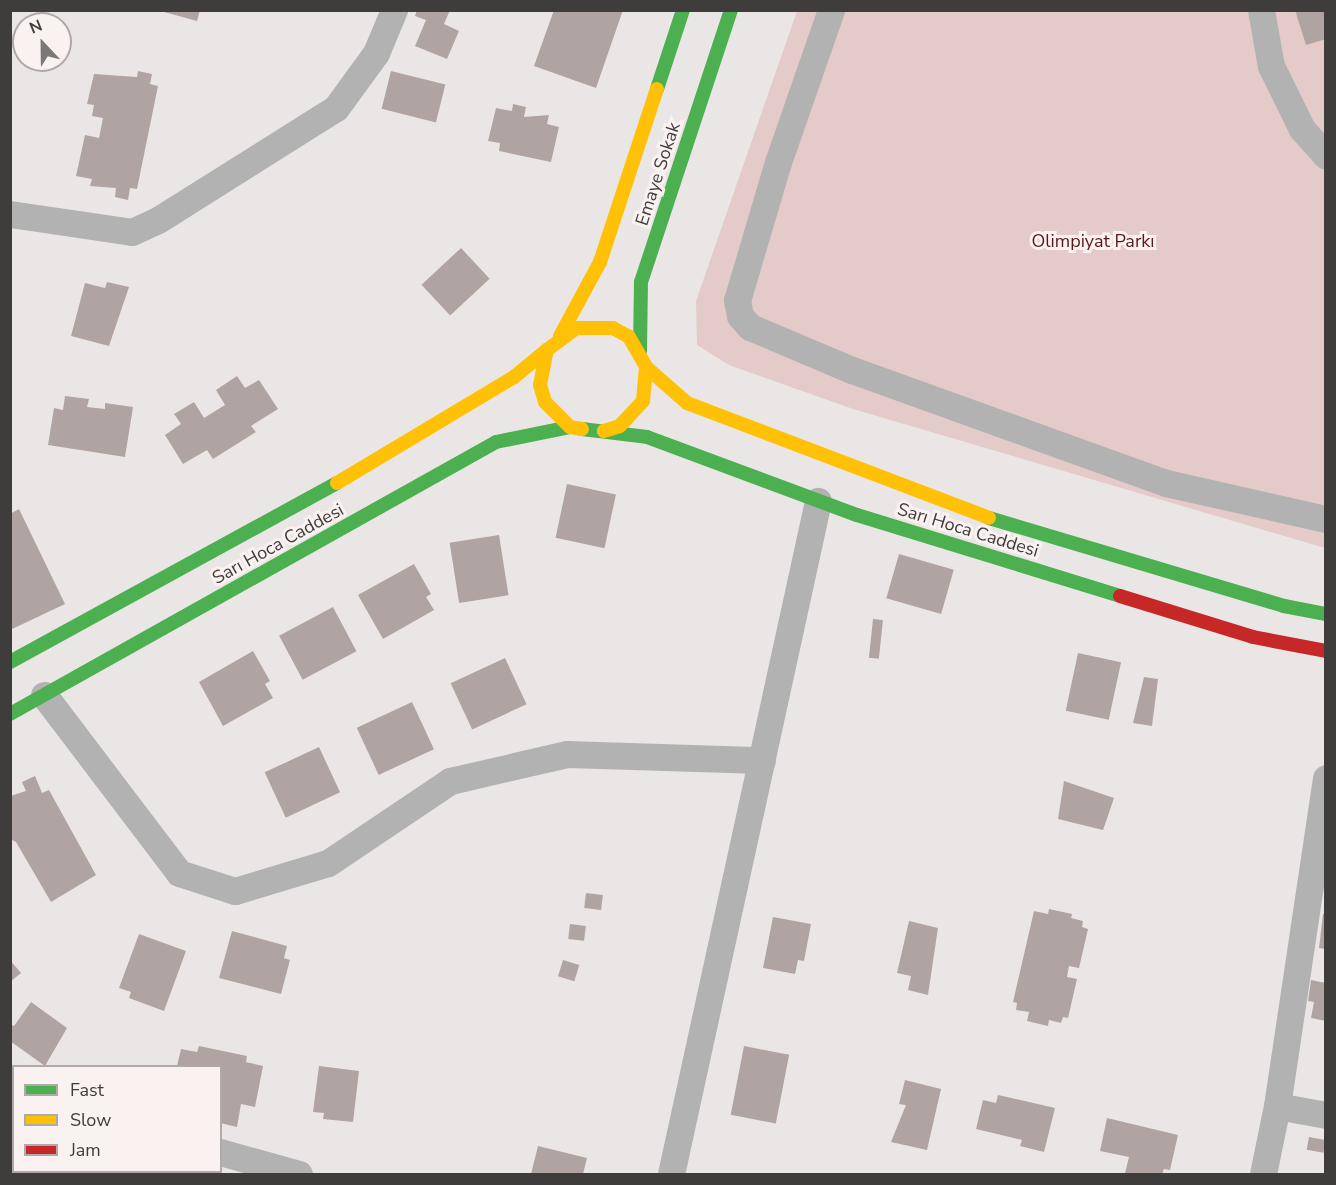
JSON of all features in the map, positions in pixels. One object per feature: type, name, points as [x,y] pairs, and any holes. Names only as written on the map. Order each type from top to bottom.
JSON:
[{"type":"street","points":[[10,214],[132,232],[158,220],[336,108],[376,53],[394,10]]},
{"type":"street","name":"Emaye Sokak","points":[[560,336],[600,262],[683,10]]},
{"type":"street","name":"Emaye Sokak","points":[[640,351],[641,282],[731,10]]},
{"type":"street","points":[[831,10],[778,162],[737,300],[740,316],[750,327],[852,370],[1166,483],[1326,519]]},
{"type":"street","points":[[1261,10],[1271,66],[1302,129],[1326,156]]},
{"type":"street","points":[[594,324],[613,328],[640,351],[646,367],[645,393],[633,415],[603,431],[570,428],[555,417],[542,394],[541,367],[547,350],[560,336],[594,324]]},
{"type":"street","name":"Sarı Hoca Caddesi","points":[[10,662],[266,525],[514,377],[547,350]]},
{"type":"street","name":"Sarı Hoca Caddesi","points":[[646,367],[687,403],[988,518],[1284,606],[1326,614]]},
{"type":"street","name":"Sarı Hoca Caddesi","points":[[10,714],[496,442],[570,428]]},
{"type":"street","name":"Sarı Hoca Caddesi","points":[[603,431],[647,438],[818,501],[1253,637],[1326,651]]},
{"type":"street","points":[[671,1174],[818,501]]},
{"type":"street","points":[[44,695],[178,873],[235,891],[328,863],[450,781],[567,754],[762,760]]},
{"type":"street","points":[[1263,1174],[1277,1106],[1326,778]]},
{"type":"street","points":[[1277,1106],[1326,1115]]},
{"type":"street","points":[[222,1153],[299,1174]]},
{"type":"green space","name":"Olimpiyat Parkı","points":[[797,11],[1325,11],[1325,548],[853,409],[729,365],[697,345],[696,301]]},
{"type":"building","points":[[157,10],[200,10],[197,21]]},
{"type":"building","points":[[417,10],[450,10],[444,24],[459,31],[447,59],[415,46],[426,20],[415,16]]},
{"type":"building","points":[[554,10],[623,10],[596,88],[534,66]]},
{"type":"building","points":[[1295,10],[1326,10],[1326,39],[1306,45]]},
{"type":"building","points":[[138,71],[152,74],[150,84],[158,86],[137,189],[130,188],[128,200],[115,197],[116,188],[90,186],[92,179],[76,176],[85,135],[99,138],[103,118],[92,116],[94,105],[87,104],[94,74],[137,77]]},
{"type":"building","points":[[391,71],[445,85],[436,122],[382,109]]},
{"type":"building","points":[[513,104],[526,107],[524,117],[549,115],[547,124],[559,127],[551,162],[499,151],[500,143],[488,141],[496,108],[512,111]]},
{"type":"building","points":[[461,248],[490,279],[450,316],[422,285]]},
{"type":"building","points":[[107,282],[129,287],[109,346],[71,336],[85,283],[105,288]]},
{"type":"building","points":[[237,376],[245,388],[259,380],[278,409],[251,426],[256,432],[213,459],[207,450],[183,464],[165,435],[181,424],[174,414],[194,402],[204,418],[225,405],[216,390]]},
{"type":"building","points":[[65,396],[89,399],[87,407],[105,409],[105,403],[133,407],[125,457],[48,445],[54,408],[63,410]]},
{"type":"building","points":[[567,484],[616,494],[604,548],[556,538]]},
{"type":"building","points":[[19,509],[65,604],[10,630],[10,514]]},
{"type":"building","points":[[499,535],[509,595],[459,603],[450,543]]},
{"type":"building","points":[[899,554],[954,570],[941,614],[886,598]]},
{"type":"building","points":[[414,564],[431,594],[426,597],[434,610],[383,639],[358,595]]},
{"type":"building","points":[[333,607],[356,651],[303,680],[279,636]]},
{"type":"building","points":[[873,619],[883,620],[879,659],[869,658]]},
{"type":"building","points":[[253,651],[270,681],[265,684],[273,698],[223,726],[199,682]]},
{"type":"building","points":[[1078,653],[1121,662],[1109,720],[1066,711]]},
{"type":"building","points":[[505,658],[527,704],[472,730],[451,683]]},
{"type":"building","points":[[1144,677],[1158,679],[1152,726],[1133,723]]},
{"type":"building","points":[[412,702],[434,749],[379,775],[357,728]]},
{"type":"building","points":[[319,747],[340,792],[286,818],[265,772]]},
{"type":"building","points":[[35,776],[42,793],[49,790],[96,875],[51,902],[16,842],[10,839],[10,796],[26,791],[22,782]]},
{"type":"building","points":[[1064,781],[1114,798],[1103,830],[1058,819]]},
{"type":"building","points":[[586,893],[603,895],[601,910],[584,908]]},
{"type":"building","points":[[1049,909],[1072,914],[1071,918],[1083,921],[1082,927],[1088,929],[1079,968],[1069,966],[1067,977],[1077,979],[1068,1018],[1063,1017],[1061,1023],[1049,1020],[1048,1026],[1027,1021],[1029,1012],[1016,1010],[1017,1003],[1013,1002],[1034,911],[1048,914]]},
{"type":"building","points":[[1323,914],[1326,914],[1326,949],[1319,948]]},
{"type":"building","points":[[773,917],[811,924],[804,961],[798,960],[795,974],[763,968]]},
{"type":"building","points":[[909,921],[938,928],[928,995],[908,990],[911,976],[897,973]]},
{"type":"building","points":[[570,924],[586,926],[584,941],[568,939]]},
{"type":"building","points":[[232,931],[287,946],[284,958],[290,960],[281,994],[219,978]]},
{"type":"building","points":[[139,934],[186,951],[164,1011],[129,998],[131,992],[119,988]]},
{"type":"building","points":[[10,960],[21,973],[10,982]]},
{"type":"building","points":[[563,960],[579,965],[574,981],[558,976]]},
{"type":"building","points":[[1311,980],[1326,983],[1326,1021],[1311,1018],[1314,1002],[1308,1001]]},
{"type":"building","points":[[31,1002],[67,1028],[44,1065],[10,1041],[10,1024],[14,1026]]},
{"type":"building","points":[[199,1046],[247,1056],[246,1062],[263,1066],[255,1107],[241,1104],[237,1127],[222,1123],[222,1065],[177,1065],[181,1049],[197,1052]]},
{"type":"building","points":[[744,1046],[789,1055],[776,1123],[731,1115]]},
{"type":"building","points":[[319,1066],[359,1071],[353,1122],[323,1119],[324,1113],[313,1112]]},
{"type":"building","points":[[905,1080],[941,1089],[927,1150],[891,1142],[906,1105],[899,1104]]},
{"type":"building","points":[[998,1095],[1055,1108],[1044,1152],[1020,1146],[1022,1140],[976,1129],[983,1100],[996,1103]]},
{"type":"building","points":[[1107,1118],[1178,1135],[1170,1170],[1164,1169],[1162,1174],[1116,1174],[1125,1173],[1129,1157],[1100,1151]]},
{"type":"building","points":[[1309,1137],[1326,1140],[1323,1153],[1307,1150]]},
{"type":"building","points":[[538,1146],[587,1158],[583,1174],[531,1174]]},
{"type":"traffic: fast","points":[[657,89],[683,10]]},
{"type":"traffic: fast","points":[[640,351],[641,282],[731,10]]},
{"type":"traffic: fast","points":[[10,714],[496,442],[570,427]]},
{"type":"traffic: fast","points":[[582,429],[647,437],[857,515],[1120,596]]},
{"type":"traffic: fast","points":[[10,662],[337,483]]},
{"type":"traffic: fast","points":[[989,518],[1284,606],[1326,614]]},
{"type":"traffic: slow","points":[[560,336],[600,262],[657,89]]},
{"type":"traffic: slow","points":[[582,429],[570,427],[545,402],[540,385],[547,350],[576,328],[613,328],[629,337],[646,367],[643,401],[620,426],[604,431]]},
{"type":"traffic: slow","points":[[337,483],[514,377],[547,350]]},
{"type":"traffic: slow","points":[[646,367],[687,403],[989,518]]},
{"type":"traffic: jam","points":[[1120,596],[1253,637],[1326,651]]}]
